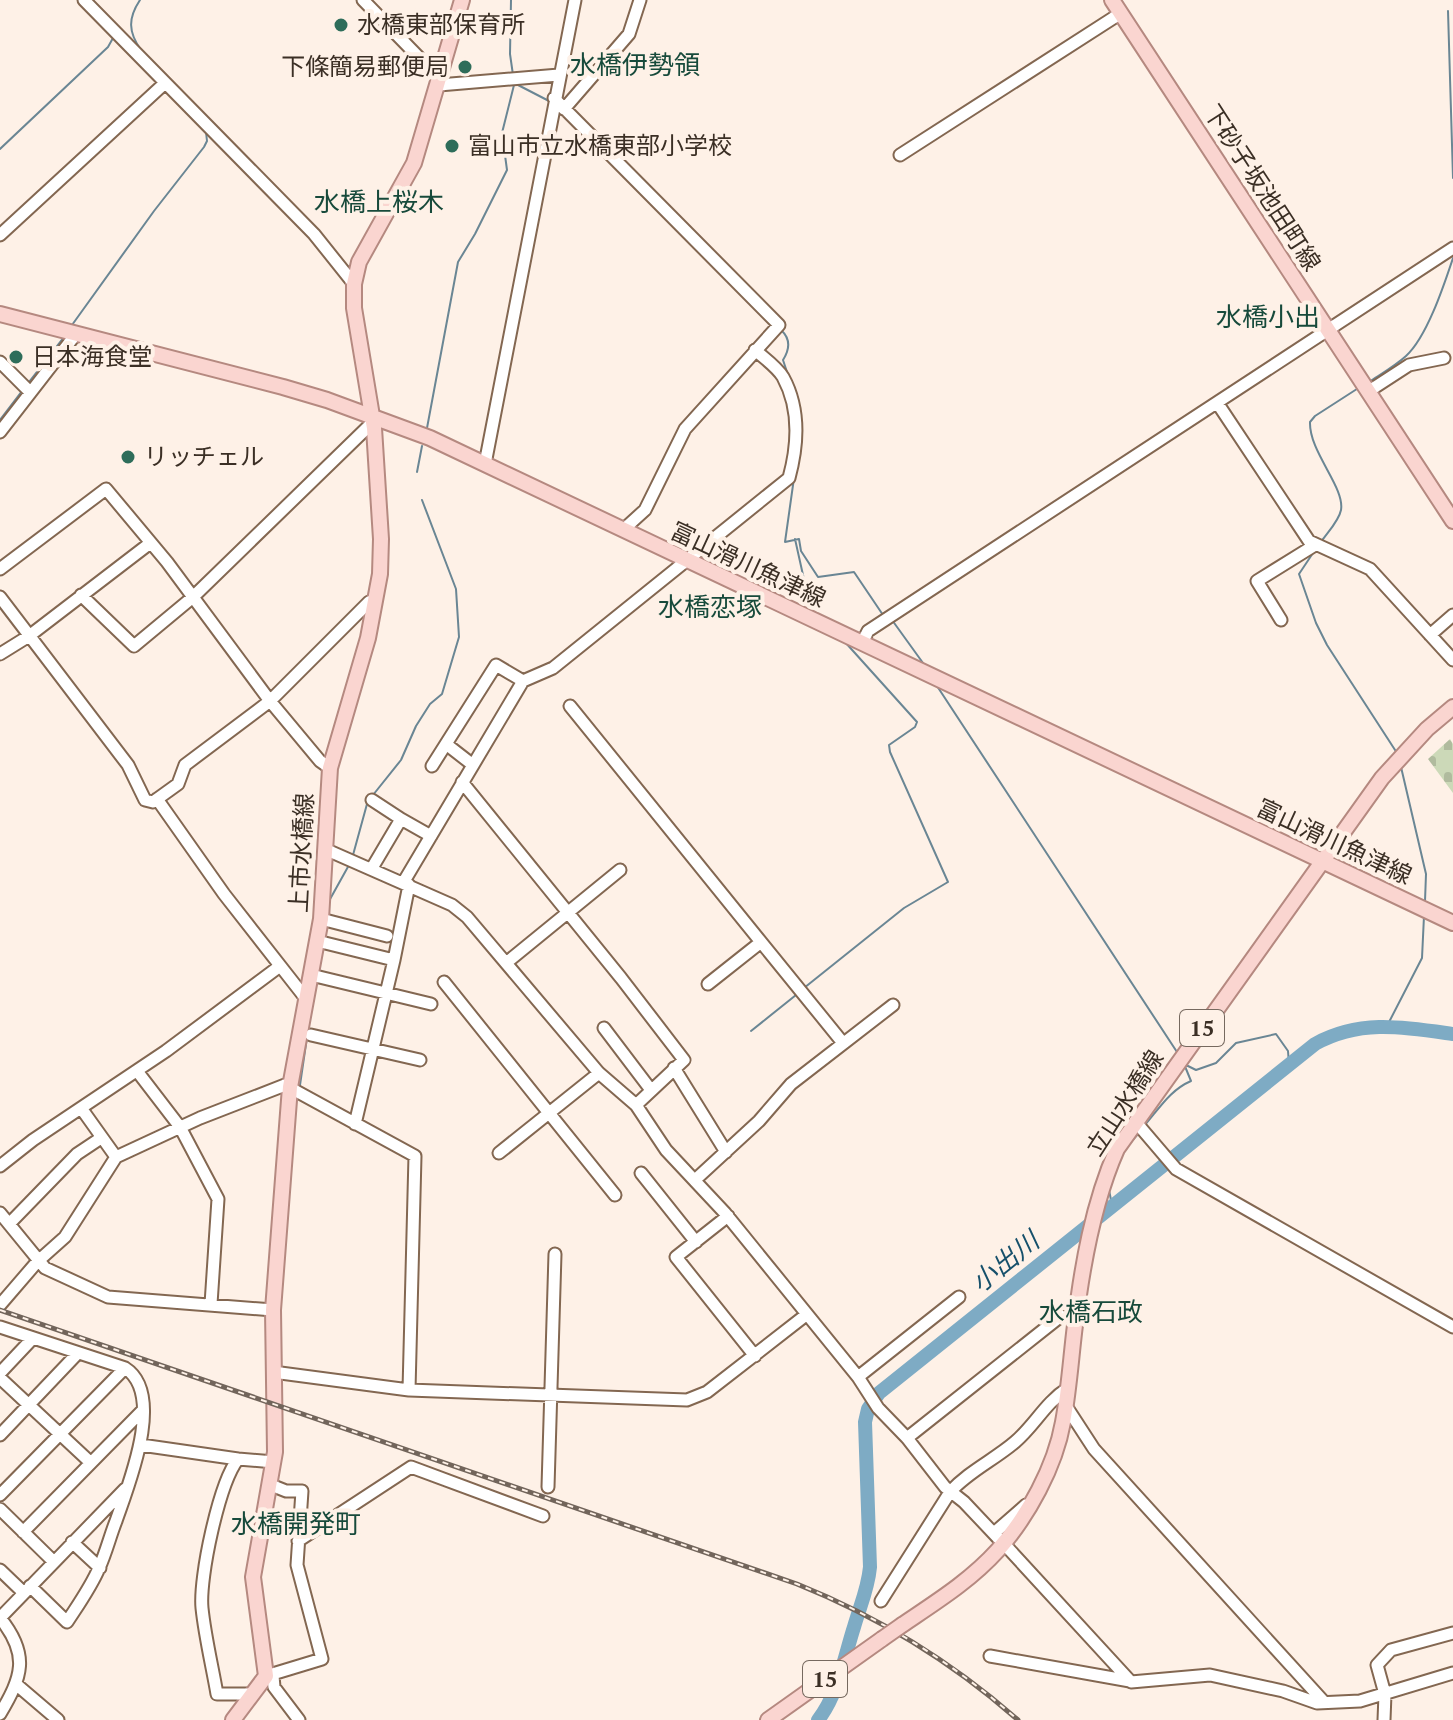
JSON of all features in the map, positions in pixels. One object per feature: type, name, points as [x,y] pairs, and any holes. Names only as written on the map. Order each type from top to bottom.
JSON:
[{"type":"main road","name":"上市水橋線","points":[[270,1676],[254,1599],[253,1577],[274,1462],[273,1310],[290,1087],[321,919],[330,768],[368,638],[380,574],[381,539],[373,419],[354,308],[354,284],[359,262],[414,163],[462,0]]},
{"type":"main road","name":"下砂子坂池田町線","points":[[1117,6],[1453,521]]},
{"type":"main road","name":"富山滑川魚津線","points":[[0,314],[283,387],[430,438],[1453,923]]},
{"type":"main road","name":"立山水橋線","points":[[768,1720],[962,1584],[998,1550],[1033,1499],[1053,1457],[1066,1406],[1087,1252],[1097,1203],[1117,1149],[1321,861],[1395,763],[1453,707]]},
{"type":"main road","points":[[233,1720],[245,1714],[253,1694],[270,1676]]},
{"type":"street","points":[[84,0],[314,234],[354,284]]},
{"type":"street","points":[[363,0],[439,82],[559,75]]},
{"type":"street","points":[[485,464],[544,174],[554,98],[575,0]]},
{"type":"street","points":[[564,109],[629,34],[640,0]]},
{"type":"street","points":[[900,155],[1117,6]]},
{"type":"street","points":[[0,235],[165,83]]},
{"type":"street","points":[[554,98],[779,325],[685,429],[645,510],[623,530]]},
{"type":"street","points":[[862,643],[868,631],[1453,248]]},
{"type":"street","points":[[0,432],[27,389],[70,333]]},
{"type":"street","points":[[355,1124],[394,960],[406,884],[462,782],[523,681],[553,668],[789,478],[796,414],[782,375],[755,350]]},
{"type":"street","points":[[1369,391],[1409,365],[1444,358]]},
{"type":"street","points":[[0,362],[27,389]]},
{"type":"street","points":[[1218,404],[1309,541],[1370,569],[1453,660]]},
{"type":"street","points":[[81,595],[134,646],[193,597],[373,419]]},
{"type":"street","points":[[0,569],[106,489],[167,562],[270,701],[320,761],[330,768]]},
{"type":"street","points":[[0,654],[29,636],[149,544]]},
{"type":"street","points":[[1281,620],[1257,581],[1315,545]]},
{"type":"street","points":[[0,597],[128,765],[145,800],[153,802],[178,784],[185,765],[270,701],[358,612],[375,600]]},
{"type":"street","points":[[1430,635],[1453,615]]},
{"type":"street","points":[[432,766],[496,665],[523,681]]},
{"type":"street","points":[[570,706],[843,1043]]},
{"type":"street","points":[[446,744],[473,765]]},
{"type":"street","points":[[462,782],[684,1060],[636,1105]]},
{"type":"street","points":[[157,799],[224,894],[307,1000]]},
{"type":"street","points":[[372,800],[431,836]]},
{"type":"street","points":[[372,868],[401,819]]},
{"type":"street","points":[[327,850],[460,911],[599,1073],[636,1105],[666,1150],[728,1216],[858,1377],[878,1408],[907,1438],[950,1492],[1000,1539],[1131,1682]]},
{"type":"street","points":[[506,963],[620,870]]},
{"type":"street","points":[[321,919],[387,936]]},
{"type":"street","points":[[317,941],[394,960]]},
{"type":"street","points":[[708,984],[761,942]]},
{"type":"street","points":[[0,1166],[280,966]]},
{"type":"street","points":[[311,975],[431,1004]]},
{"type":"street","points":[[444,982],[615,1195]]},
{"type":"street","points":[[696,1179],[759,1121],[791,1084],[893,1005]]},
{"type":"street","points":[[604,1028],[651,1090]]},
{"type":"street","points":[[311,1035],[420,1060]]},
{"type":"street","points":[[674,1068],[726,1152]]},
{"type":"street","points":[[137,1071],[180,1127],[218,1199],[211,1304]]},
{"type":"street","points":[[499,1153],[599,1073]]},
{"type":"street","points":[[0,1305],[37,1262],[65,1237],[116,1157],[180,1127],[285,1085],[415,1156],[409,1390]]},
{"type":"street","points":[[81,1108],[116,1157]]},
{"type":"street","points":[[1135,1121],[1176,1169],[1453,1327]]},
{"type":"street","points":[[9,1224],[77,1154],[101,1138]]},
{"type":"street","points":[[641,1173],[696,1242]]},
{"type":"street","points":[[0,1213],[37,1262],[108,1297],[273,1310]]},
{"type":"street","points":[[728,1216],[676,1257],[755,1356]]},
{"type":"street","points":[[548,1487],[555,1254]]},
{"type":"street","points":[[858,1377],[959,1297]]},
{"type":"street","points":[[273,1372],[409,1390],[687,1400],[707,1392],[806,1315]]},
{"type":"street","points":[[907,1438],[1061,1316]]},
{"type":"street","points":[[0,1327],[125,1368],[134,1374],[140,1384],[143,1410],[141,1445],[100,1568],[67,1622],[0,1570]]},
{"type":"street","points":[[33,1338],[0,1376],[90,1462]]},
{"type":"street","points":[[0,1435],[77,1354]]},
{"type":"street","points":[[0,1495],[125,1368]]},
{"type":"street","points":[[881,1601],[950,1492],[964,1477],[1033,1426],[1054,1396],[1067,1389]]},
{"type":"street","points":[[1066,1406],[1094,1449],[1324,1702]]},
{"type":"street","points":[[23,1532],[143,1410]]},
{"type":"street","points":[[141,1445],[274,1462]]},
{"type":"street","points":[[238,1459],[222,1493],[207,1562],[202,1605],[217,1694],[253,1694]]},
{"type":"street","points":[[298,1541],[411,1467],[543,1516]]},
{"type":"street","points":[[271,1485],[286,1491],[302,1491],[297,1565],[322,1659],[270,1676],[274,1687],[299,1720]]},
{"type":"street","points":[[0,1714],[17,1685],[18,1650],[12,1633],[0,1618],[128,1486]]},
{"type":"street","points":[[1000,1539],[1033,1499]]},
{"type":"street","points":[[0,1509],[53,1561]]},
{"type":"street","points":[[72,1542],[100,1568]]},
{"type":"street","points":[[1384,1720],[1385,1694],[1377,1665],[1391,1650],[1453,1633]]},
{"type":"street","points":[[990,1656],[1131,1682],[1210,1675],[1283,1691],[1317,1703],[1360,1701],[1453,1673]]},
{"type":"street","points":[[17,1685],[58,1720]]},
{"type":"green space","points":[[1450,739],[1453,744],[1453,793],[1428,759]]},
{"type":"waterway","points":[[140,0],[131,25],[141,50]]},
{"type":"waterway","points":[[511,0],[510,54],[513,75]]},
{"type":"waterway","points":[[1448,11],[1453,178]]},
{"type":"waterway","points":[[0,149],[108,47],[113,38]]},
{"type":"waterway","points":[[427,428],[458,262],[507,170],[502,133],[514,85]]},
{"type":"waterway","points":[[518,85],[549,101]]},
{"type":"waterway","points":[[72,325],[204,147],[206,132]]},
{"type":"waterway","points":[[1369,382],[1414,347],[1434,310],[1453,258]]},
{"type":"waterway","points":[[781,330],[788,341],[783,360],[788,375]]},
{"type":"waterway","points":[[29,382],[64,337]]},
{"type":"waterway","points":[[1321,542],[1338,518],[1341,501],[1315,445],[1310,422],[1360,387]]},
{"type":"waterway","points":[[0,420],[22,391]]},
{"type":"waterway","points":[[417,472],[422,446]]},
{"type":"waterway","points":[[794,478],[785,542],[799,539],[801,551],[818,577],[854,572],[883,615]]},
{"type":"waterway","points":[[373,795],[401,760],[430,704],[442,694],[459,637],[456,589],[422,500]]},
{"type":"waterway","points":[[795,539],[811,611]]},
{"type":"waterway","points":[[1315,550],[1299,574],[1316,623],[1397,753]]},
{"type":"waterway","points":[[892,620],[923,663]]},
{"type":"waterway","points":[[804,988],[904,908],[948,882],[890,752],[889,745],[915,727],[917,722],[845,642]]},
{"type":"waterway","points":[[937,686],[1177,1052]]},
{"type":"waterway","points":[[1401,767],[1426,874],[1425,901]]},
{"type":"waterway","points":[[353,855],[367,804]]},
{"type":"waterway","points":[[329,901],[349,865]]},
{"type":"waterway","points":[[1387,1026],[1422,958],[1424,916]]},
{"type":"waterway","points":[[751,1031],[796,995]]},
{"type":"waterway","name":"小出川","points":[[818,1720],[836,1688],[869,1575],[865,1422],[868,1409],[879,1393],[1315,1044],[1332,1036],[1366,1028],[1400,1027],[1453,1034]]},
{"type":"waterway","points":[[1184,1064],[1196,1070],[1216,1063],[1236,1043],[1276,1034],[1288,1051],[1289,1064]]},
{"type":"waterway","points":[[300,1085],[307,1037]]},
{"type":"waterway","points":[[1144,1126],[1171,1095],[1191,1081],[1184,1064]]},
{"type":"waterway","points":[[1129,1144],[1138,1134]]},
{"type":"waterway","points":[[1109,1190],[1112,1205]]},
{"type":"railway","points":[[0,1310],[797,1584],[857,1611],[913,1642],[967,1678],[1018,1720]]},
{"type":"place","name":"水橋東部保育所","points":[[341,25]]},
{"type":"place","name":"下條簡易郵便局","points":[[465,67]]},
{"type":"place","name":"富山市立水橋東部小学校","points":[[452,146]]},
{"type":"place","name":"日本海食堂","points":[[16,357]]},
{"type":"place","name":"リッチェル","points":[[128,457]]},
{"type":"district","name":"水橋伊勢領","points":[[635,65]]},
{"type":"district","name":"水橋上桜木","points":[[379,202]]},
{"type":"district","name":"水橋小出","points":[[1268,317]]},
{"type":"district","name":"水橋恋塚","points":[[710,607]]},
{"type":"district","name":"水橋石政","points":[[1091,1312]]},
{"type":"district","name":"水橋開発町","points":[[296,1524]]}]
